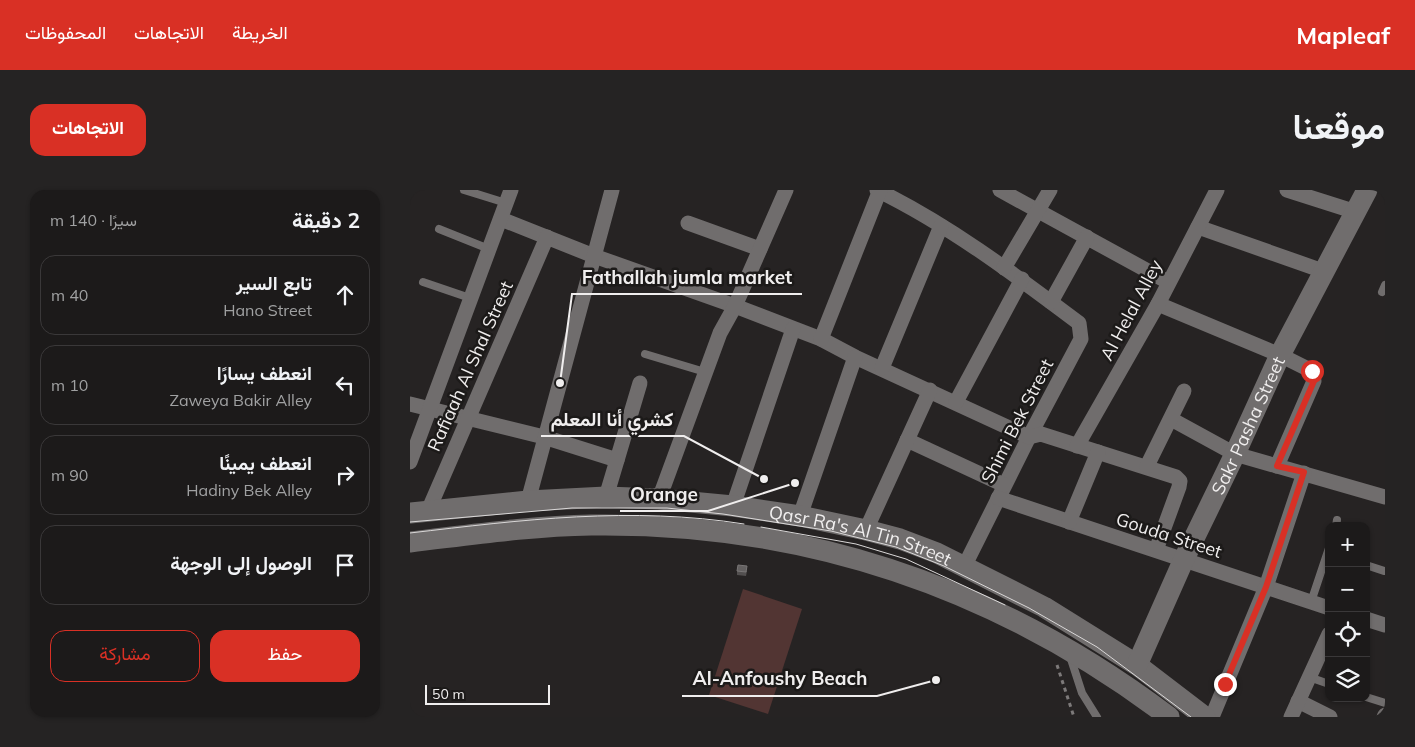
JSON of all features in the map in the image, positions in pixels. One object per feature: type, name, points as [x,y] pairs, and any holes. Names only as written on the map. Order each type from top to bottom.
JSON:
[{"type":"main road","name":"Sakr Pasha Street","points":[[1138,665],[1184,558],[1236,454],[1280,355],[1367,190]]},
{"type":"main road","name":"Qasr Ra's Al Tin Street","points":[[419,512],[528,501],[606,497],[659,499],[733,506],[800,516],[866,530],[918,546],[1044,607],[1138,665],[1205,717]]},
{"type":"main road","name":"Qasr Ra's Al Tin Street","points":[[410,542],[572,525],[656,526],[728,533],[862,558],[963,596],[1025,624],[1139,695],[1168,717]]},
{"type":"street","points":[[528,501],[612,190]]},
{"type":"street","points":[[659,499],[720,332],[735,306],[786,190]]},
{"type":"street","points":[[821,339],[879,190]]},
{"type":"street","name":"Shimi Bek Street","points":[[879,190],[941,226],[1022,279],[1079,323],[1081,339],[1028,437],[964,567]]},
{"type":"street","points":[[1000,190],[1168,282]]},
{"type":"street","points":[[1004,268],[1050,190]]},
{"type":"street","name":"Al Helal Alley","points":[[1077,446],[1158,304],[1216,190]]},
{"type":"street","points":[[1287,190],[1356,212]]},
{"type":"street","points":[[410,462],[508,197]]},
{"type":"street","points":[[501,219],[594,256],[821,339],[855,357],[956,402],[1028,437],[1041,434],[1147,466],[1176,477],[1180,481],[1156,550]]},
{"type":"street","points":[[688,223],[760,249]]},
{"type":"street","points":[[882,368],[941,226]]},
{"type":"street","points":[[1198,227],[1323,271]]},
{"type":"street","name":"Rafiaah Al Shal Street","points":[[419,512],[468,418],[547,237]]},
{"type":"street","points":[[1051,302],[1087,238]]},
{"type":"street","points":[[956,402],[1022,279]]},
{"type":"street","points":[[1158,304],[1280,355],[1312,371],[1315,378],[1277,466]]},
{"type":"street","points":[[733,506],[794,329]]},
{"type":"street","points":[[800,516],[855,357]]},
{"type":"street","points":[[606,497],[640,383]]},
{"type":"street","points":[[866,530],[930,390]]},
{"type":"street","points":[[1147,466],[1184,391]]},
{"type":"street","points":[[410,404],[544,437],[617,460]]},
{"type":"street","points":[[1171,419],[1236,454],[1304,472],[1385,497]]},
{"type":"street","name":"Gouda Street","points":[[907,440],[1001,492],[1070,522],[1184,558],[1325,607]]},
{"type":"street","points":[[1070,522],[1098,452]]},
{"type":"street","points":[[1212,717],[1266,587],[1304,472]]},
{"type":"street","points":[[1370,620],[1385,625]]},
{"type":"street","points":[[1291,717],[1325,643]]},
{"type":"street","points":[[1298,701],[1330,717]]},
{"type":"lane","points":[[464,190],[508,197]]},
{"type":"lane","points":[[439,229],[488,249]]},
{"type":"lane","points":[[423,282],[470,298]]},
{"type":"lane","points":[[645,354],[705,372]]},
{"type":"lane","points":[[1311,602],[1325,560]]},
{"type":"lane","points":[[1370,566],[1384,571]]},
{"type":"lane","points":[[1068,650],[1082,693],[1097,717]]},
{"type":"lane","points":[[1309,677],[1325,683]]},
{"type":"lane","points":[[1370,698],[1385,703]]},
{"type":"path","points":[[1047,637],[1074,717]]},
{"type":"shaded area","points":[[743,589],[802,609],[768,714],[709,695]]},
{"type":"building","points":[[738,565],[747,566],[746,572],[737,571]]},
{"type":"tram line","points":[[410,522],[572,508],[667,508],[723,514],[831,531],[896,547],[944,566],[1029,608],[1097,647],[1191,717]]},
{"type":"tram line","points":[[410,533],[577,517],[660,516],[744,524]]},
{"type":"tram line","points":[[761,527],[856,544],[906,559],[1005,605]]},
{"type":"place","name":"Fathallah jumla market","points":[[560,383]]},
{"type":"place","name":"كشري أنا المعلم","points":[[764,479]]},
{"type":"place","name":"Orange","points":[[795,483]]},
{"type":"place","name":"Al-Anfoushy Beach","points":[[936,680]]},
{"type":"route","points":[[1225,684],[1266,587],[1304,472],[1277,466],[1314,381],[1315,378],[1312,371]]}]
